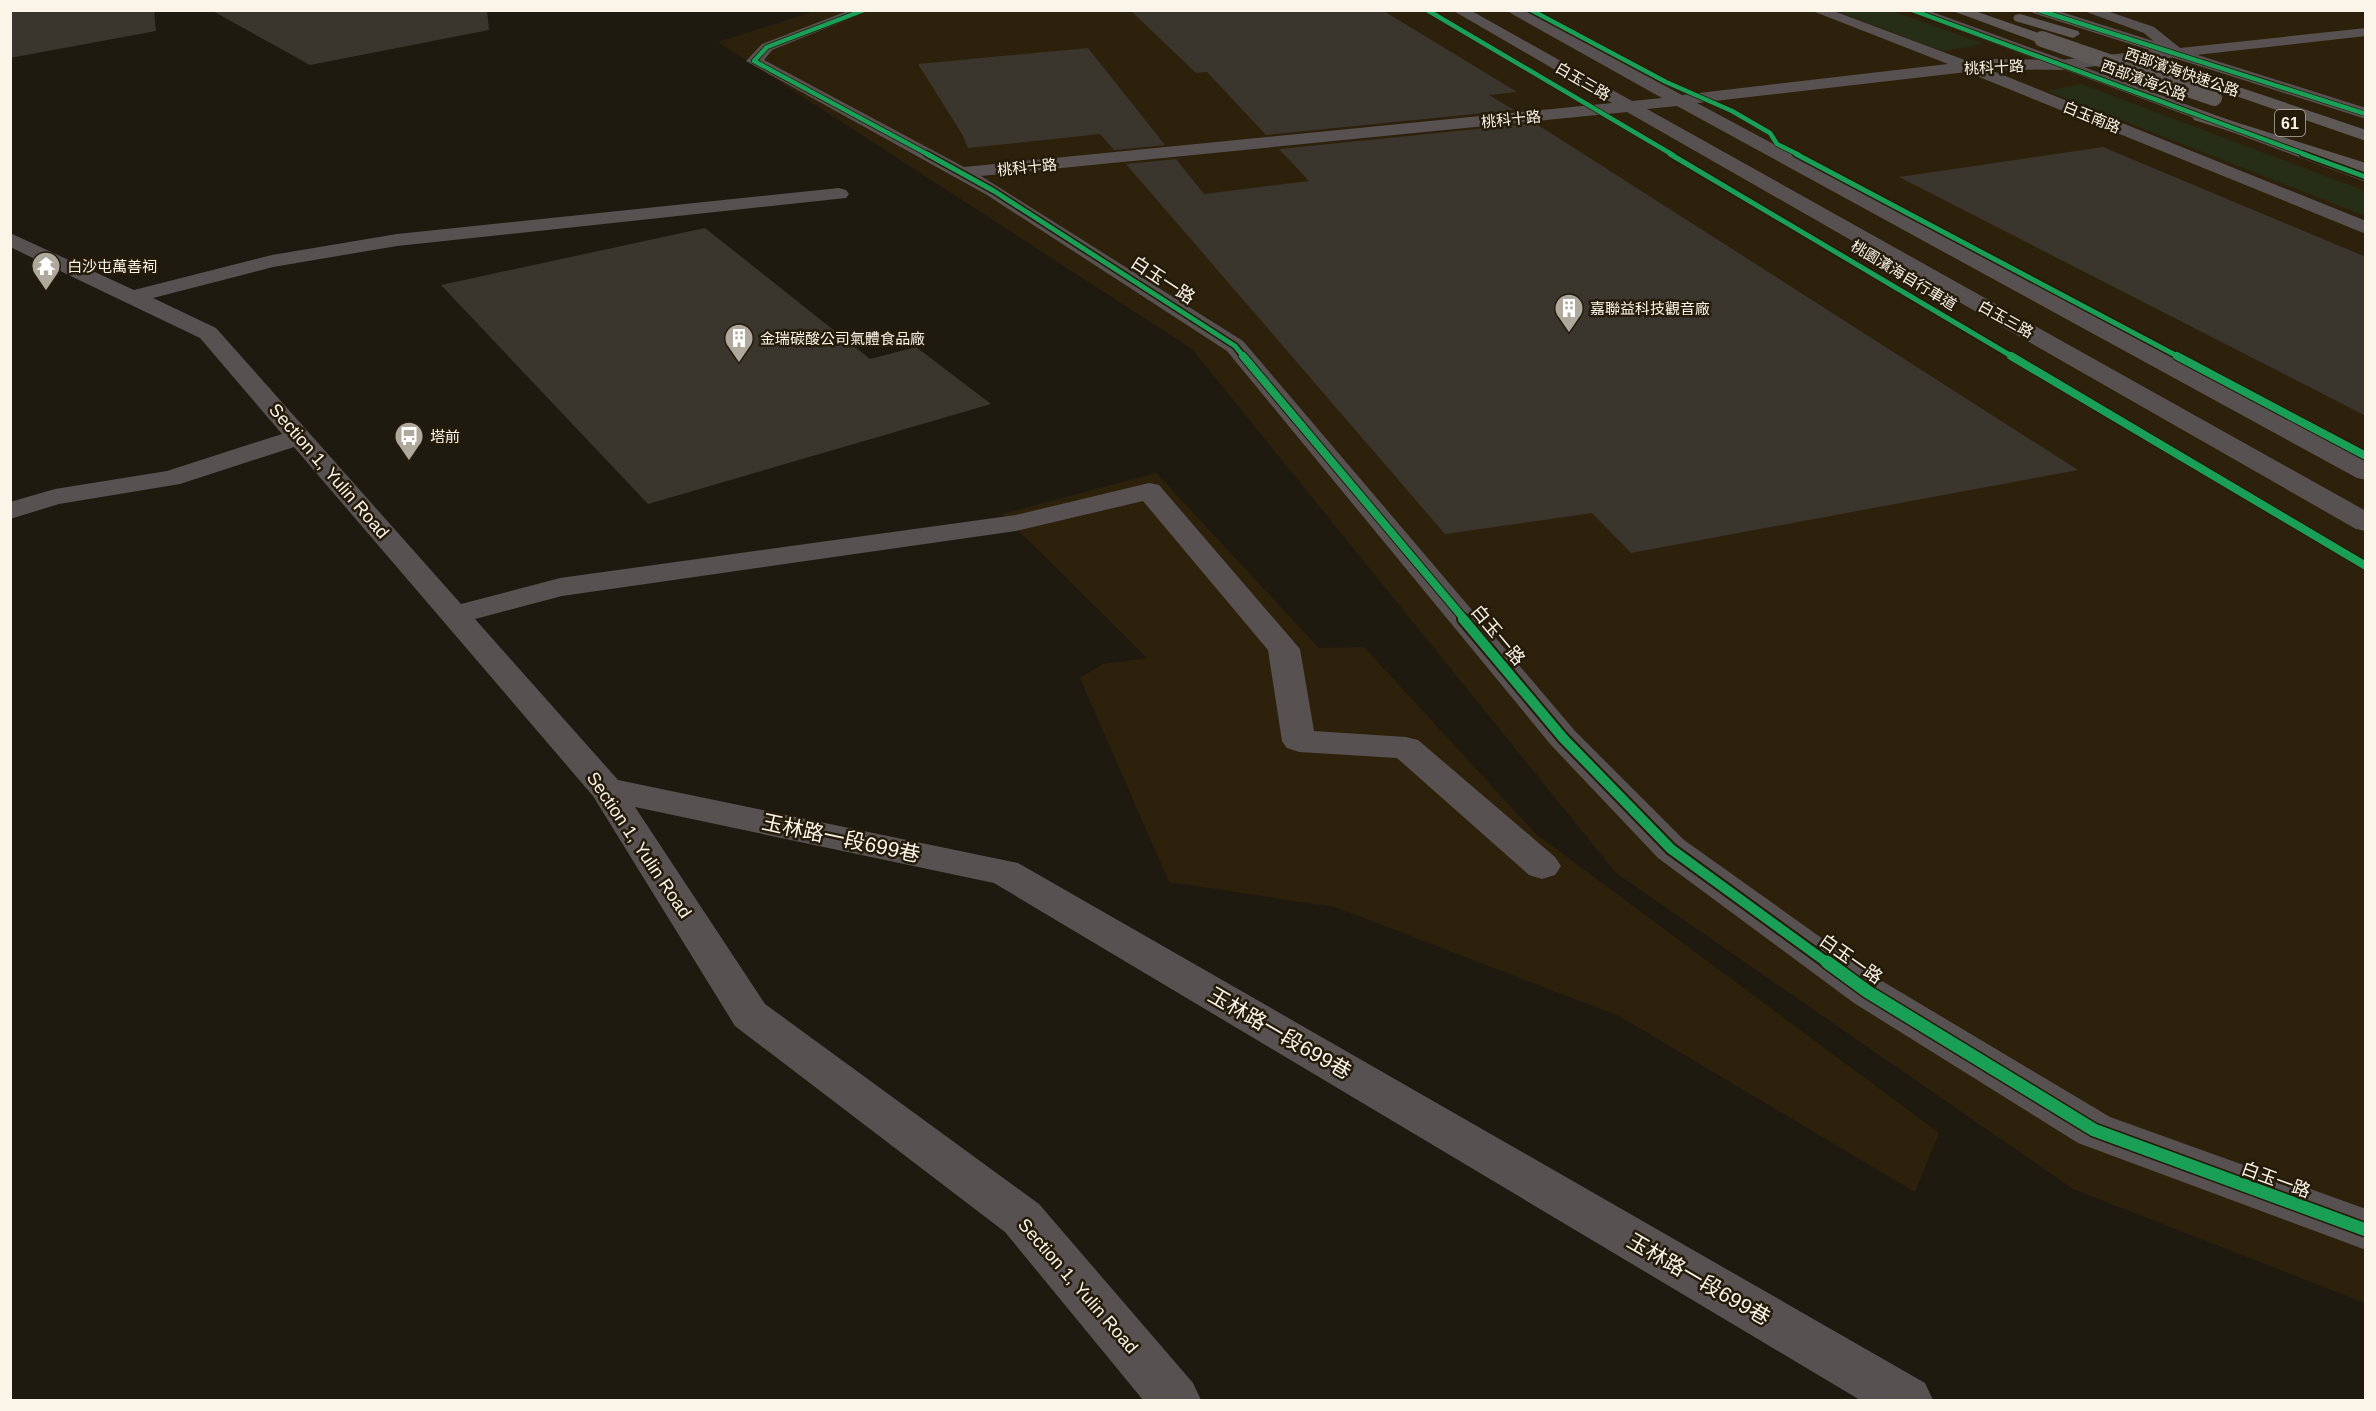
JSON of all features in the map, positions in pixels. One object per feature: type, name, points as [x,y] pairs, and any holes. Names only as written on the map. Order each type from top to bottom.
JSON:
[{"type":"highway","name":"西部濱海快速公路","points":[[1957,10],[2366,149]]},
{"type":"highway","name":"西部濱海快速公路","points":[[1997,10],[2073,34],[2366,136]]},
{"type":"highway","points":[[2200,116],[2366,170]]},
{"type":"street","name":"白玉一路","points":[[864,10],[767,47],[754,61],[960,173],[1005,190],[1234,346],[1563,738],[1671,849],[1868,992],[2094,1130],[2366,1230]]},
{"type":"street","name":"白玉三路","points":[[1459,10],[2366,523]]},
{"type":"street","name":"白玉三路","points":[[1512,10],[2366,472]]},
{"type":"street","name":"白玉南路","points":[[1816,10],[1969,67],[2366,228]]},
{"type":"street","name":"西部濱海公路","points":[[1912,10],[2366,177]]},
{"type":"street","name":"西部濱海公路","points":[[2038,10],[2366,114]]},
{"type":"street","points":[[2088,10],[2149,30],[2176,52]]},
{"type":"street","name":"桃科十路","points":[[960,173],[1628,106],[1992,64],[2061,65],[2366,32]]},
{"type":"street","name":"桃科十路","points":[[1972,87],[2045,77],[2061,65]]},
{"type":"street","name":"桃科十路","points":[[1333,154],[1766,108]]},
{"type":"street","points":[[132,297],[272,261],[397,240],[838,194]]},
{"type":"street","name":"Section 1, Yulin Road","points":[[10,238],[208,333],[606,789],[750,1015],[1022,1218],[1175,1401]]},
{"type":"street","points":[[10,511],[55,497],[171,478],[299,437]]},
{"type":"street","points":[[455,615],[560,587],[1016,523],[1149,491],[1284,649],[1299,741],[1406,748],[1542,866]]},
{"type":"street","name":"玉林路一段699巷","points":[[606,789],[1005,872],[1907,1401]]},
{"type":"shaded area","points":[[818,10],[2365,11],[2365,1303],[2073,1189],[1616,873],[1192,349],[718,42]]},
{"type":"shaded area","points":[[1156,473],[1319,648],[1364,647],[1536,834],[1939,1133],[1915,1192],[1619,1016],[1335,907],[1169,882],[1080,678],[1103,664],[1147,658],[1002,514]]},
{"type":"green space","points":[[1837,11],[1892,11],[1984,44],[1942,51]]},
{"type":"green space","points":[[2081,84],[2365,191],[2365,216],[2048,91]]},
{"type":"building","points":[[10,10],[154,10],[156,31],[10,58]]},
{"type":"building","points":[[211,10],[487,10],[489,30],[310,65]]},
{"type":"building","points":[[1130,10],[1382,10],[1517,92],[1489,95],[1514,110],[1266,135],[1207,72],[1196,73]]},
{"type":"building","points":[[1088,48],[1165,145],[1114,150],[1100,134],[968,148],[962,134],[918,64]]},
{"type":"building","name":"嘉聯益科技觀音廠","points":[[1535,123],[2078,470],[1631,553],[1592,513],[1445,534],[1126,164],[1176,159],[1204,194],[1309,181],[1279,149]]},
{"type":"building","points":[[2103,147],[2366,257],[2366,416],[1899,177]]},
{"type":"building","name":"金瑞碳酸公司氣體食品廠","points":[[705,228],[870,359],[916,347],[991,404],[648,504],[441,285]]},
{"type":"cycle path","points":[[864,10],[767,47],[754,61],[994,191],[1235,346],[1563,738],[1671,849],[1868,992],[2094,1130],[2366,1230]]},
{"type":"cycle path","name":"桃園濱海自行車道","points":[[1427,10],[2366,566]]},
{"type":"cycle path","points":[[1531,10],[1666,82],[1732,111],[1770,133],[1777,144],[2366,456]]},
{"type":"cycle path","points":[[1912,10],[2366,177]]},
{"type":"cycle path","points":[[2038,10],[2366,114]]},
{"type":"place","name":"白沙屯萬善祠","points":[[46,292]]},
{"type":"place","name":"嘉聯益科技觀音廠","points":[[1569,334]]},
{"type":"place","name":"金瑞碳酸公司氣體食品廠","points":[[739,364]]},
{"type":"place","name":"塔前","points":[[409,462]]}]
